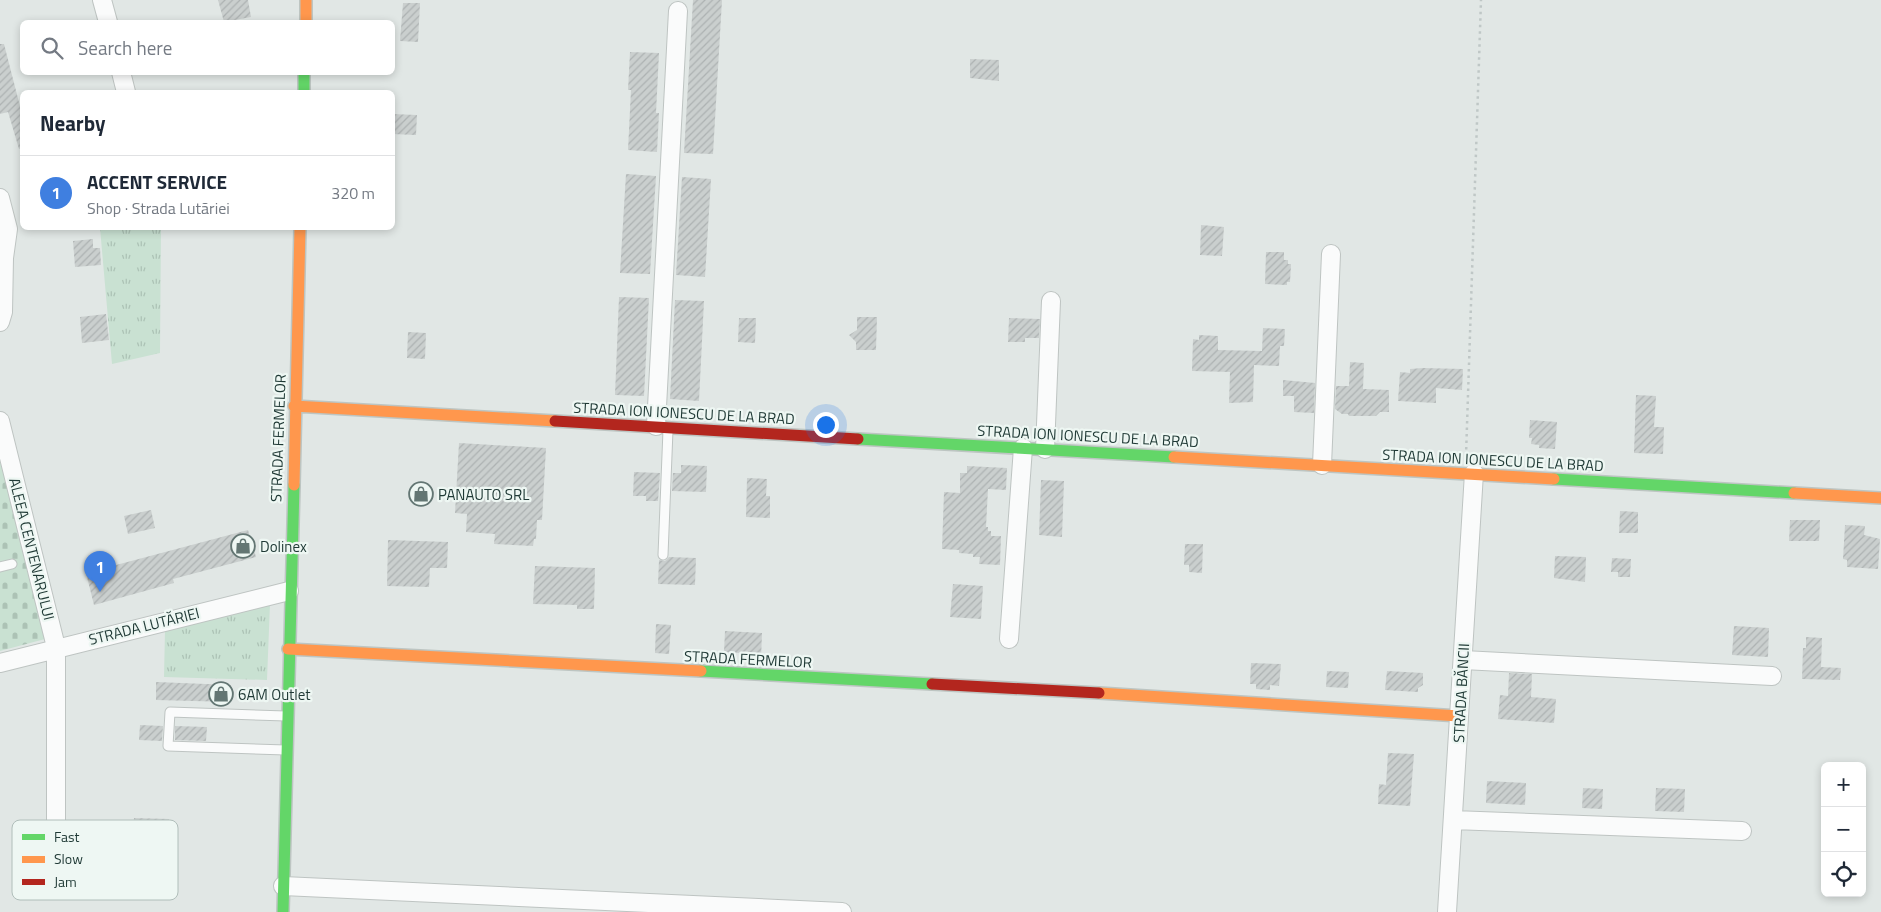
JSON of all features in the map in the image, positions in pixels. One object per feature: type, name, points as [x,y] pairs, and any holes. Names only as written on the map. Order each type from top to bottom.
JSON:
[{"type":"street","points":[[102,0],[107,20]]},
{"type":"street","points":[[306,0],[306,20]]},
{"type":"street","points":[[662,427],[678,11]]},
{"type":"street","points":[[122,75],[126,90]]},
{"type":"street","points":[[304,75],[304,90]]},
{"type":"street","points":[[0,198],[10,229],[4,258],[3,312],[0,322]]},
{"type":"street","name":"STRADA FERMELOR","points":[[283,912],[289,591],[300,230]]},
{"type":"street","points":[[1322,465],[1331,254]]},
{"type":"street","points":[[1045,449],[1051,302]]},
{"type":"street","name":"STRADA ION IONESCU DE LA BRAD","points":[[294,406],[1881,498]]},
{"type":"street","name":"ALEEA CENTENARULUI","points":[[0,421],[56,647],[56,820]]},
{"type":"street","points":[[1009,639],[1023,448]]},
{"type":"street","name":"STRADA BĂNCII","points":[[1447,912],[1463,660],[1470,473]]},
{"type":"street","name":"STRADA LUTĂRIEI","points":[[0,663],[56,647],[289,591]]},
{"type":"street","name":"STRADA FERMELOR","points":[[288,649],[1206,699],[1459,716]]},
{"type":"street","points":[[1463,660],[1772,676]]},
{"type":"street","points":[[1453,820],[1742,831]]},
{"type":"street","points":[[283,886],[842,912]]},
{"type":"lane","points":[[662,427],[663,555]]},
{"type":"lane","points":[[0,567],[12,564]]},
{"type":"lane","points":[[286,750],[168,746],[170,712],[287,716]]},
{"type":"path","points":[[1470,473],[1481,0]]},
{"type":"green space","points":[[100,230],[161,230],[160,353],[112,364]]},
{"type":"green space","points":[[0,452],[45,639],[0,651]]},
{"type":"green space","points":[[270,604],[267,680],[164,677],[165,630]]},
{"type":"building","points":[[218,0],[248,0],[251,17],[223,20]]},
{"type":"building","points":[[693,0],[722,0],[713,154],[684,153]]},
{"type":"building","points":[[403,3],[420,3],[418,42],[400,41]]},
{"type":"building","points":[[0,44],[4,44],[20,106],[20,149],[8,112],[0,114]]},
{"type":"building","points":[[630,52],[659,53],[656,113],[659,113],[657,152],[628,150],[631,90],[628,90]]},
{"type":"building","points":[[970,59],[999,60],[999,81],[970,78]]},
{"type":"building","points":[[395,114],[417,115],[416,135],[395,134]]},
{"type":"building","points":[[626,174],[656,176],[650,274],[620,273]]},
{"type":"building","points":[[682,177],[711,179],[705,277],[676,275]]},
{"type":"building","points":[[1201,225],[1224,227],[1222,256],[1200,255]]},
{"type":"building","points":[[93,239],[93,248],[100,248],[101,265],[75,267],[73,241]]},
{"type":"building","points":[[1266,252],[1284,252],[1284,260],[1288,260],[1288,264],[1291,264],[1290,282],[1287,282],[1287,285],[1265,284]]},
{"type":"building","points":[[619,297],[649,298],[644,396],[615,395]]},
{"type":"building","points":[[675,300],[704,301],[699,401],[670,399]]},
{"type":"building","points":[[106,314],[109,340],[82,343],[80,317]]},
{"type":"building","points":[[857,317],[877,317],[876,350],[856,350],[856,342],[849,335],[857,330]]},
{"type":"building","points":[[739,318],[756,318],[755,343],[738,342]]},
{"type":"building","points":[[1009,318],[1040,319],[1039,338],[1025,338],[1025,342],[1008,342]]},
{"type":"building","points":[[1263,328],[1285,329],[1284,346],[1280,346],[1279,366],[1254,365],[1253,402],[1229,403],[1230,372],[1192,371],[1193,339],[1199,340],[1199,335],[1218,336],[1218,350],[1262,351]]},
{"type":"building","points":[[408,332],[426,333],[425,359],[407,358]]},
{"type":"building","points":[[1350,362],[1364,363],[1363,389],[1389,390],[1389,412],[1380,412],[1376,416],[1349,416],[1335,409],[1336,386],[1349,386]]},
{"type":"building","points":[[1410,369],[1463,369],[1462,390],[1436,388],[1436,403],[1398,401],[1400,372],[1410,373]]},
{"type":"building","points":[[1283,380],[1315,383],[1314,413],[1294,412],[1294,396],[1283,396]]},
{"type":"building","points":[[1636,395],[1656,396],[1654,427],[1664,427],[1663,454],[1634,453]]},
{"type":"building","points":[[1530,420],[1557,422],[1555,449],[1539,448],[1539,445],[1531,444],[1532,438],[1529,438]]},
{"type":"building","points":[[459,443],[546,448],[542,520],[537,520],[536,539],[534,539],[533,546],[494,544],[495,534],[466,532],[467,514],[455,513]]},
{"type":"building","points":[[681,465],[707,466],[706,492],[672,491],[673,473],[681,473]]},
{"type":"building","points":[[967,466],[1007,468],[1006,490],[988,489],[986,527],[988,527],[988,531],[991,531],[991,536],[1001,536],[1000,565],[979,564],[980,557],[973,557],[973,554],[959,553],[959,550],[942,549],[944,492],[960,493],[960,473],[967,473]]},
{"type":"building","points":[[634,472],[660,473],[658,501],[646,501],[646,496],[633,496]]},
{"type":"building","points":[[747,478],[767,479],[766,496],[770,496],[770,518],[746,517]]},
{"type":"building","points":[[1041,480],[1064,481],[1062,537],[1039,535]]},
{"type":"building","points":[[151,510],[155,528],[128,534],[124,516]]},
{"type":"building","points":[[1620,511],[1638,512],[1638,533],[1619,533]]},
{"type":"building","points":[[1790,520],[1820,520],[1819,541],[1789,541]]},
{"type":"building","points":[[1845,525],[1865,526],[1864,535],[1880,539],[1878,569],[1847,567],[1847,560],[1843,559]]},
{"type":"building","points":[[248,530],[256,557],[173,579],[174,583],[94,605],[86,573]]},
{"type":"building","points":[[388,540],[448,542],[447,568],[430,568],[429,587],[387,586]]},
{"type":"building","points":[[1185,544],[1203,544],[1202,573],[1189,572],[1189,565],[1184,565]]},
{"type":"building","points":[[1555,556],[1586,557],[1585,582],[1554,578]]},
{"type":"building","points":[[669,557],[696,558],[695,585],[658,584],[659,560],[665,561]]},
{"type":"building","points":[[1612,558],[1631,559],[1630,577],[1618,577],[1618,572],[1611,572]]},
{"type":"building","points":[[535,566],[595,568],[594,609],[577,609],[577,605],[533,604]]},
{"type":"building","points":[[953,584],[983,586],[981,619],[950,617]]},
{"type":"building","points":[[656,624],[671,625],[669,654],[655,653]]},
{"type":"building","points":[[1734,626],[1769,628],[1768,657],[1732,655]]},
{"type":"building","points":[[725,631],[762,633],[761,660],[739,659],[739,653],[724,652]]},
{"type":"building","points":[[1806,637],[1822,638],[1821,667],[1841,668],[1840,680],[1802,679],[1803,648],[1806,648]]},
{"type":"building","points":[[1251,663],[1281,664],[1279,686],[1270,685],[1270,690],[1256,689],[1256,684],[1250,684]]},
{"type":"building","points":[[1327,671],[1349,672],[1348,688],[1326,687]]},
{"type":"building","points":[[1387,671],[1423,673],[1423,685],[1418,688],[1418,692],[1385,690]]},
{"type":"building","points":[[1509,673],[1532,674],[1531,697],[1556,699],[1554,723],[1498,719],[1500,695],[1508,696]]},
{"type":"building","points":[[156,682],[231,685],[231,702],[156,700]]},
{"type":"building","points":[[140,725],[163,726],[162,741],[139,740]]},
{"type":"building","points":[[175,726],[207,727],[206,741],[175,740]]},
{"type":"building","points":[[1388,753],[1414,754],[1410,806],[1378,804],[1379,784],[1386,785]]},
{"type":"building","points":[[1487,781],[1526,783],[1525,805],[1486,803]]},
{"type":"building","points":[[1583,788],[1603,789],[1602,809],[1582,808]]},
{"type":"building","points":[[1656,788],[1685,789],[1684,812],[1655,811]]},
{"type":"building","points":[[134,818],[169,819],[169,820],[134,820]]},
{"type":"traffic: fast","points":[[304,75],[304,90]]},
{"type":"traffic: fast","points":[[858,439],[1174,457]]},
{"type":"traffic: fast","points":[[1554,479],[1794,493]]},
{"type":"traffic: fast","points":[[283,912],[294,485]]},
{"type":"traffic: fast","points":[[701,671],[932,684]]},
{"type":"traffic: slow","points":[[306,0],[306,20]]},
{"type":"traffic: slow","points":[[294,485],[300,230]]},
{"type":"traffic: slow","points":[[294,406],[555,421]]},
{"type":"traffic: slow","points":[[1174,457],[1554,479]]},
{"type":"traffic: slow","points":[[1794,493],[1881,498]]},
{"type":"traffic: slow","points":[[288,649],[701,671]]},
{"type":"traffic: slow","points":[[1099,693],[1459,716]]},
{"type":"traffic: jam","points":[[555,421],[858,439]]},
{"type":"traffic: jam","points":[[932,684],[1099,693]]},
{"type":"place","name":"PANAUTO SRL","points":[[421,494]]},
{"type":"place","name":"Dolinex","points":[[243,546]]},
{"type":"place","name":"ACCENT SERVICE","points":[[100,592]]},
{"type":"place","name":"6AM Outlet","points":[[221,694]]}]
